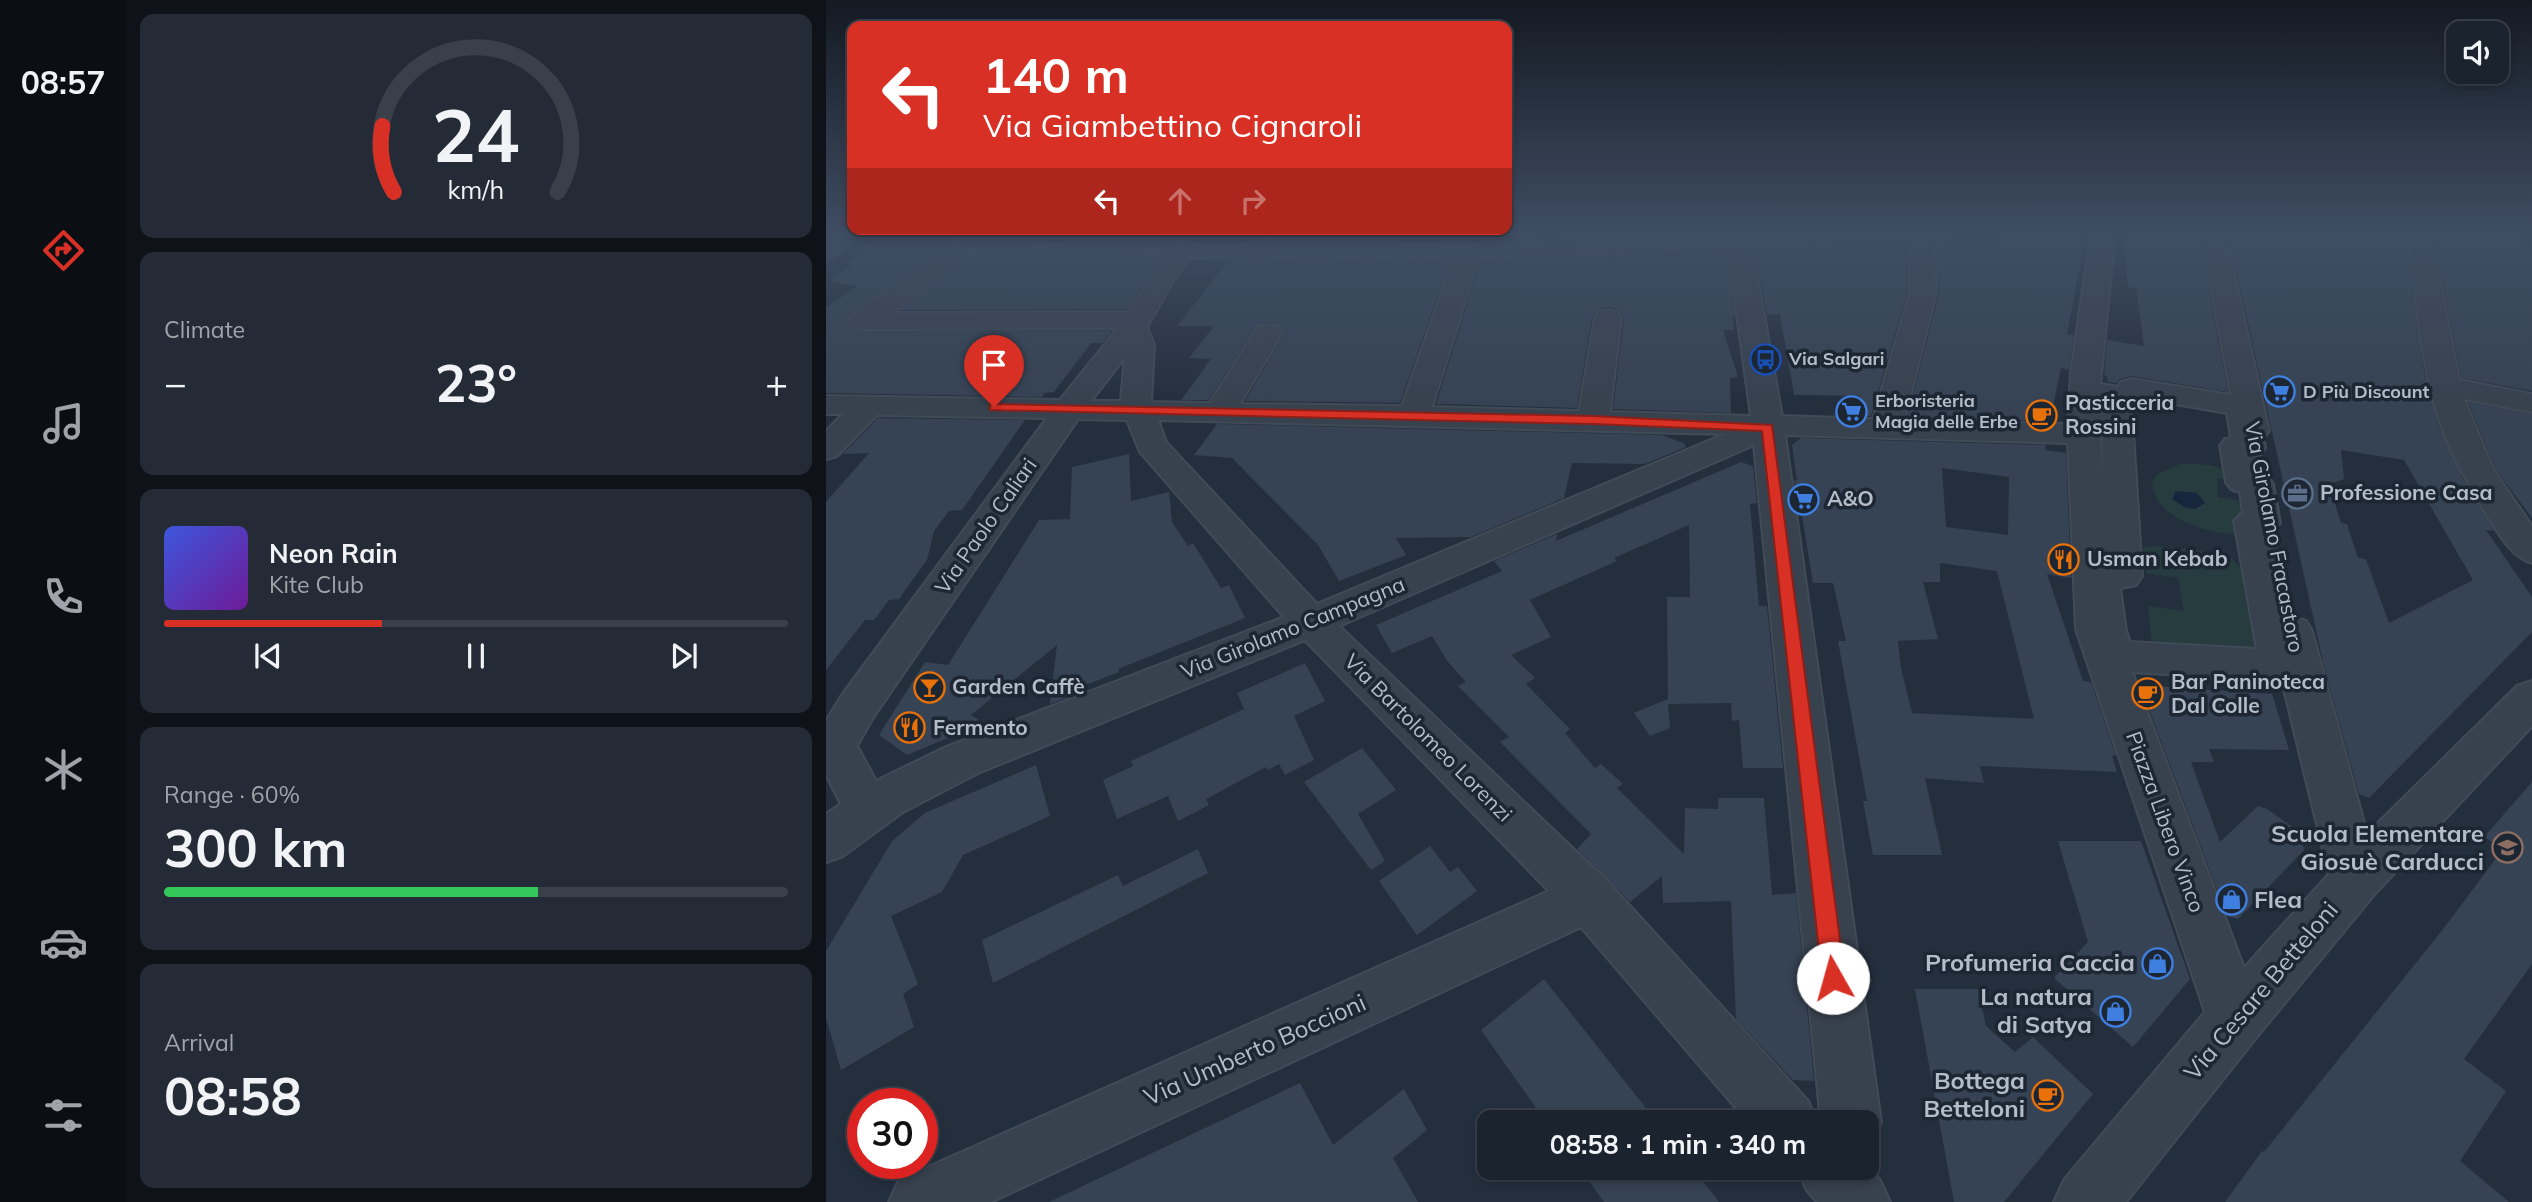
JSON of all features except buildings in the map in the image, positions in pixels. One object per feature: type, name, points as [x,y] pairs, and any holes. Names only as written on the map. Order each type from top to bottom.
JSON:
[{"type":"street","points":[[903,289],[862,321],[1135,323]]},
{"type":"street","name":"Via Paolo Caliari","points":[[867,810],[830,747],[1070,408],[1135,323],[1156,289]]},
{"type":"street","points":[[1414,416],[1456,289]]},
{"type":"street","points":[[1749,289],[1850,1110]]},
{"type":"street","points":[[1886,429],[1923,289]]},
{"type":"street","name":"Piazza Libero Vinco","points":[[2096,289],[2086,373],[2083,434],[2096,629],[2235,1019]]},
{"type":"street","name":"Via Girolamo Fracastoro","points":[[2224,289],[2302,678],[2355,880]]},
{"type":"street","points":[[2429,289],[2445,386],[2454,415],[2477,471],[2507,519],[2532,551]]},
{"type":"street","points":[[1593,420],[1608,318]]},
{"type":"street","name":"Via Bartolomeo Lorenzi","points":[[1135,323],[1140,345],[1135,398],[1151,445],[1311,622],[1589,898],[1776,1110]]},
{"type":"street","points":[[1220,412],[1268,333]]},
{"type":"street","points":[[2445,386],[2532,403]]},
{"type":"street","points":[[2132,388],[2241,406],[2249,448],[2237,447],[2243,482],[2256,484],[2262,523],[2252,521],[2281,666],[2116,656],[2106,631],[2099,565],[2123,576],[2117,416],[2097,408],[2097,393],[2133,398],[2132,388]]},
{"type":"street","points":[[826,405],[1593,420],[2083,434]]},
{"type":"street","points":[[826,449],[869,406]]},
{"type":"street","name":"Via Girolamo Campagna","points":[[826,841],[867,810],[962,760],[1311,622],[1768,427]]},
{"type":"street","name":"Via Cesare Betteloni","points":[[2086,1202],[2235,1019],[2355,880],[2532,698]]},
{"type":"street","name":"Via Umberto Boccioni","points":[[921,1202],[1589,898]]},
{"type":"street","points":[[1840,1180],[1859,1202]]},
{"type":"street","points":[[1857,1180],[1859,1202]]},
{"type":"green space","points":[[2180,464],[2211,465],[2230,475],[2235,481],[2217,478],[2218,497],[2237,500],[2246,518],[2244,534],[2202,529],[2174,516],[2163,507],[2155,496],[2152,483],[2156,475]]},
{"type":"green space","points":[[2157,546],[2227,554],[2247,574],[2262,651],[2153,656],[2148,606],[2184,611],[2178,578],[2146,573],[2143,547]]},
{"type":"water","points":[[2176,491],[2197,493],[2205,503],[2195,509],[2184,507],[2172,499]]},
{"type":"place","name":"Via Salgari","points":[[1766,359]]},
{"type":"place","name":"D Più Discount","points":[[2280,392]]},
{"type":"place","name":"Erboristeria Magia delle Erbe","points":[[1852,411]]},
{"type":"place","name":"Pasticceria Rossini","points":[[2042,415]]},
{"type":"place","name":"Professione Casa","points":[[2297,493]]},
{"type":"place","name":"A&O","points":[[1804,499]]},
{"type":"place","name":"Usman Kebab","points":[[2064,559]]},
{"type":"place","name":"Garden Caffè","points":[[929,687]]},
{"type":"place","name":"Bar Paninoteca Dal Colle","points":[[2148,694]]},
{"type":"place","name":"Fermento","points":[[910,728]]},
{"type":"place","name":"Scuola Elementare Giosuè Carducci","points":[[2507,848]]},
{"type":"place","name":"Flea","points":[[2231,900]]},
{"type":"place","name":"Profumeria Caccia","points":[[2158,963]]},
{"type":"place","name":"La natura di Satya","points":[[2115,1011]]},
{"type":"place","name":"Bottega Betteloni","points":[[2048,1095]]},
{"type":"route","points":[[994,407],[1593,420],[1768,427],[1833,978]]}]
